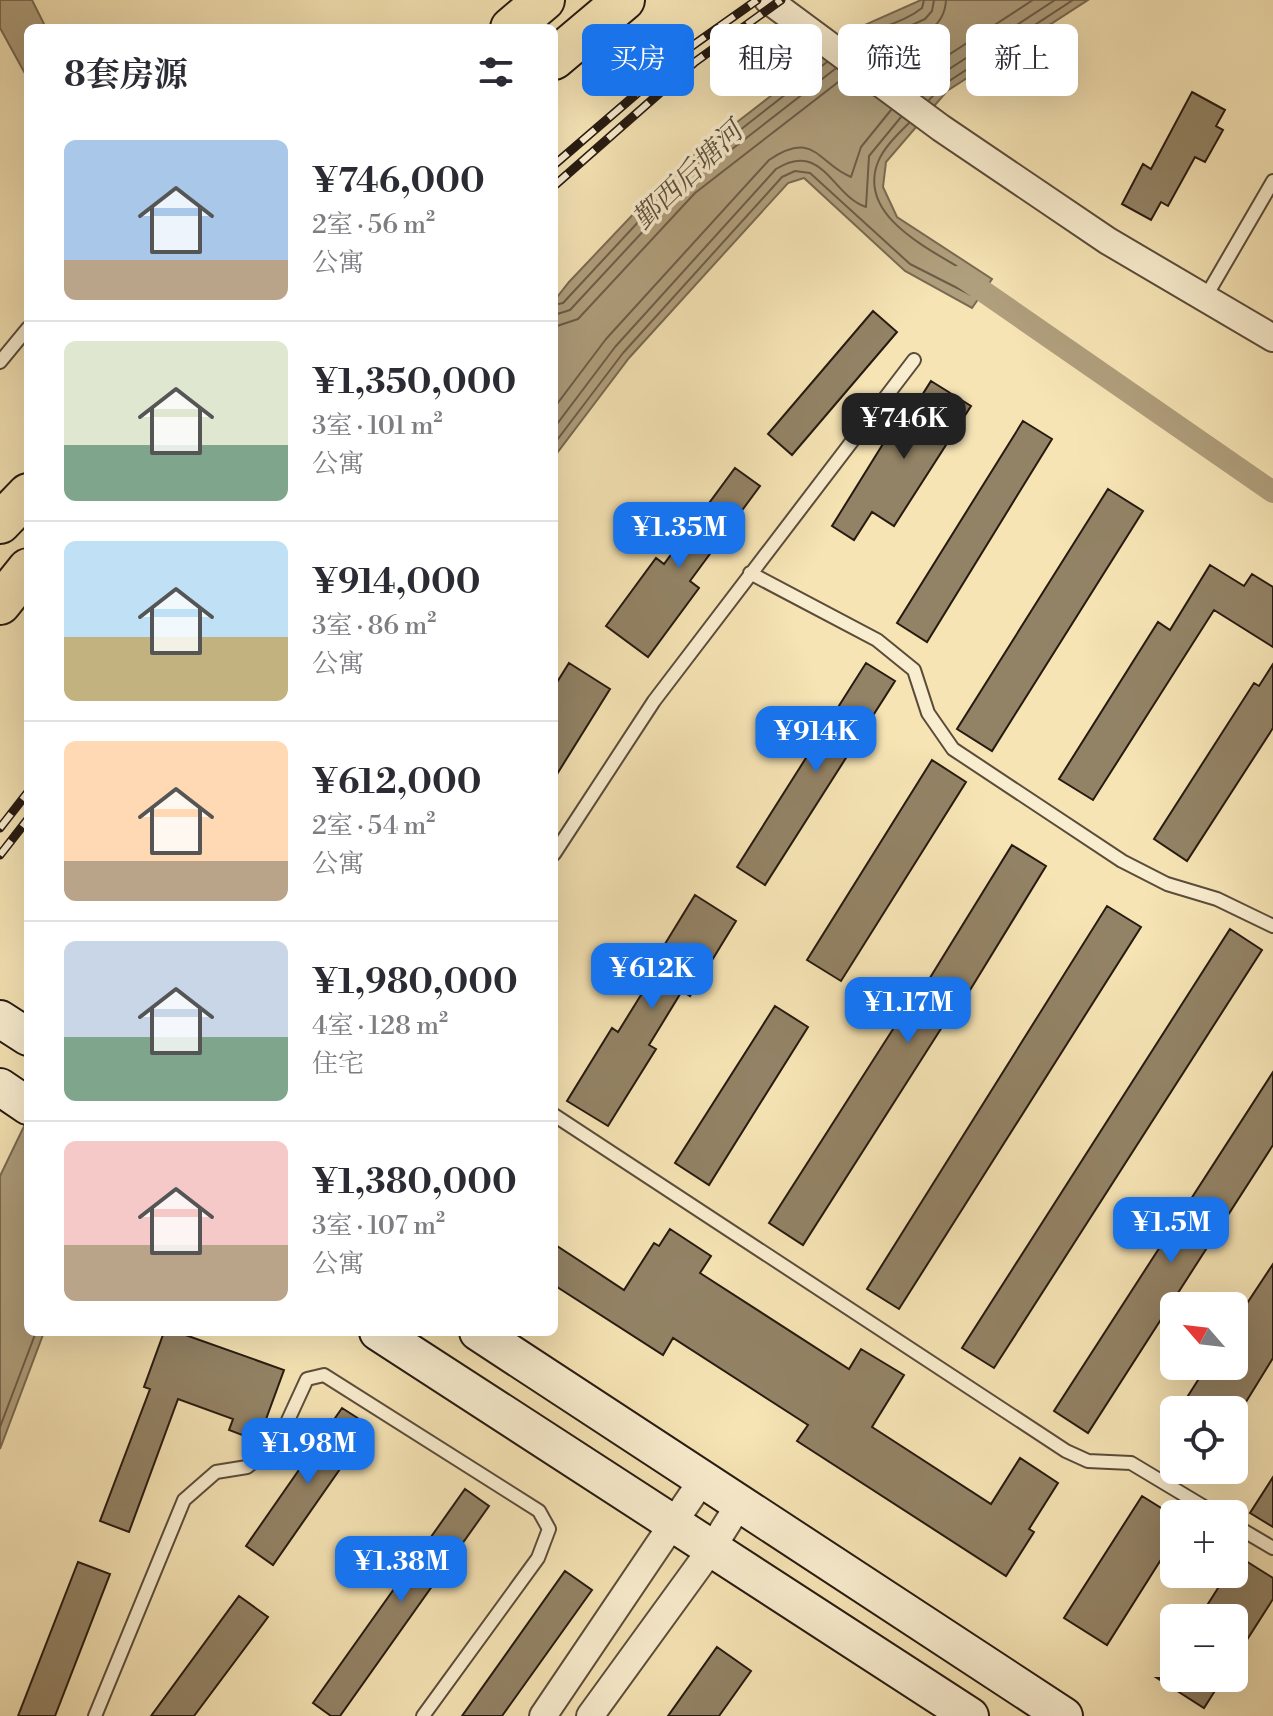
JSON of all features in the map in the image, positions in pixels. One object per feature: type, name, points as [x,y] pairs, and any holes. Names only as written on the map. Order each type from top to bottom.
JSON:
[{"type":"main road","points":[[516,24],[544,0]]},
{"type":"main road","points":[[558,56],[624,0]]},
{"type":"main road","points":[[0,604],[24,574]]},
{"type":"street","points":[[768,0],[827,47],[941,128],[1108,241],[1273,338]]},
{"type":"street","points":[[0,1019],[24,1034]]},
{"type":"street","points":[[384,1336],[970,1716]]},
{"type":"street","points":[[484,1336],[1064,1716]]},
{"type":"street","points":[[543,1716],[703,1479]]},
{"type":"street","points":[[590,1716],[712,1548],[740,1503]]},
{"type":"lane","points":[[1205,298],[1273,181]]},
{"type":"lane","points":[[0,362],[24,333]]},
{"type":"lane","points":[[558,848],[654,701],[914,360]]},
{"type":"lane","points":[[750,573],[877,640],[914,670],[928,713],[953,749],[966,758],[1122,861],[1167,884],[1217,899],[1273,926]]},
{"type":"lane","points":[[558,1118],[1066,1451],[1088,1461],[1131,1463],[1193,1500]]},
{"type":"lane","points":[[95,1716],[184,1500],[216,1472],[247,1467],[278,1442],[307,1379],[324,1375],[539,1511],[549,1529],[538,1558],[423,1716]]},
{"type":"lane","points":[[1248,1533],[1273,1548]]},
{"type":"water","points":[[0,0],[32,0],[44,24],[24,24],[24,72],[0,28]]},
{"type":"water","points":[[921,0],[1088,0],[1051,24],[966,24],[966,79],[950,89],[950,24],[867,24]]},
{"type":"water","name":"鄞西后塘河","points":[[838,44],[838,96],[943,96],[886,162],[883,187],[897,217],[992,279],[972,308],[905,271],[804,178],[788,183],[629,358],[558,452],[558,296],[675,170],[771,96],[822,96],[822,56]]},
{"type":"water","points":[[24,1126],[24,1336],[42,1336],[0,1449],[0,1176]]},
{"type":"building","points":[[1192,92],[1225,110],[1216,126],[1223,130],[1205,162],[1195,157],[1168,206],[1161,202],[1151,220],[1122,204],[1143,164],[1151,169]]},
{"type":"building","points":[[873,311],[897,332],[792,455],[768,434]]},
{"type":"building","points":[[931,381],[971,406],[894,526],[872,512],[854,540],[832,526],[901,415],[907,419]]},
{"type":"building","points":[[1023,421],[1052,439],[927,642],[897,623]]},
{"type":"building","points":[[735,468],[760,486],[690,581],[699,588],[648,657],[606,626],[656,558],[664,564]]},
{"type":"building","points":[[1108,489],[1143,511],[992,751],[957,729]]},
{"type":"building","points":[[1210,565],[1244,586],[1252,574],[1273,587],[1273,647],[1214,610],[1093,800],[1059,779],[1158,622],[1170,630]]},
{"type":"building","points":[[569,663],[610,689],[558,773],[558,681]]},
{"type":"building","points":[[866,663],[895,681],[765,885],[737,867]]},
{"type":"building","points":[[1273,664],[1273,728],[1187,861],[1154,839],[1254,683],[1259,686]]},
{"type":"building","points":[[932,760],[966,782],[841,981],[807,960]]},
{"type":"building","points":[[1012,845],[1046,866],[948,1026],[944,1024],[803,1245],[769,1223],[895,1026],[899,1028]]},
{"type":"building","points":[[695,895],[736,921],[690,996],[682,991],[649,1045],[656,1049],[608,1126],[567,1101],[612,1028],[618,1032],[654,974],[649,970]]},
{"type":"building","points":[[1107,906],[1141,927],[899,1309],[867,1289]]},
{"type":"building","points":[[1230,929],[1262,950],[994,1368],[962,1348]]},
{"type":"building","points":[[775,1006],[808,1027],[709,1185],[675,1163]]},
{"type":"building","points":[[1273,1072],[1273,1145],[1179,1292],[1160,1292],[1160,1321],[1088,1433],[1054,1411]]},
{"type":"building","points":[[670,1229],[711,1256],[700,1273],[849,1369],[861,1349],[904,1375],[872,1427],[991,1504],[1020,1458],[1058,1483],[1029,1529],[1034,1532],[1006,1576],[797,1441],[808,1425],[673,1338],[663,1355],[558,1288],[558,1247],[624,1290],[654,1243],[659,1246]]},
{"type":"building","points":[[1273,1264],[1273,1358],[1248,1399],[1248,1396],[1188,1396],[1198,1380],[1248,1380],[1248,1302]]},
{"type":"building","points":[[163,1336],[188,1336],[284,1370],[258,1441],[229,1430],[233,1419],[178,1399],[129,1532],[100,1521],[150,1389],[144,1387]]},
{"type":"building","points":[[342,1408],[370,1426],[273,1565],[246,1546]]},
{"type":"building","points":[[1273,1477],[1273,1527],[1250,1513]]},
{"type":"building","points":[[465,1489],[489,1506],[340,1716],[331,1716],[313,1703]]},
{"type":"building","points":[[1142,1496],[1160,1507],[1160,1561],[1107,1645],[1064,1618]]},
{"type":"building","points":[[78,1562],[110,1574],[55,1716],[18,1716]]},
{"type":"building","points":[[1248,1562],[1273,1578],[1273,1599],[1248,1638],[1248,1604],[1208,1604],[1218,1588],[1248,1588]]},
{"type":"building","points":[[565,1571],[592,1590],[502,1716],[462,1716]]},
{"type":"building","points":[[239,1596],[268,1617],[194,1716],[151,1716]]},
{"type":"building","points":[[717,1647],[751,1671],[719,1716],[668,1716]]},
{"type":"building","points":[[1179,1692],[1214,1692],[1204,1708]]},
{"type":"waterway","points":[[961,276],[1273,492]]},
{"type":"railway","points":[[558,162],[692,46],[757,0]]},
{"type":"railway","points":[[558,182],[695,62],[781,0]]},
{"type":"railway","points":[[0,828],[24,797]]},
{"type":"railway","points":[[0,855],[24,824]]}]
